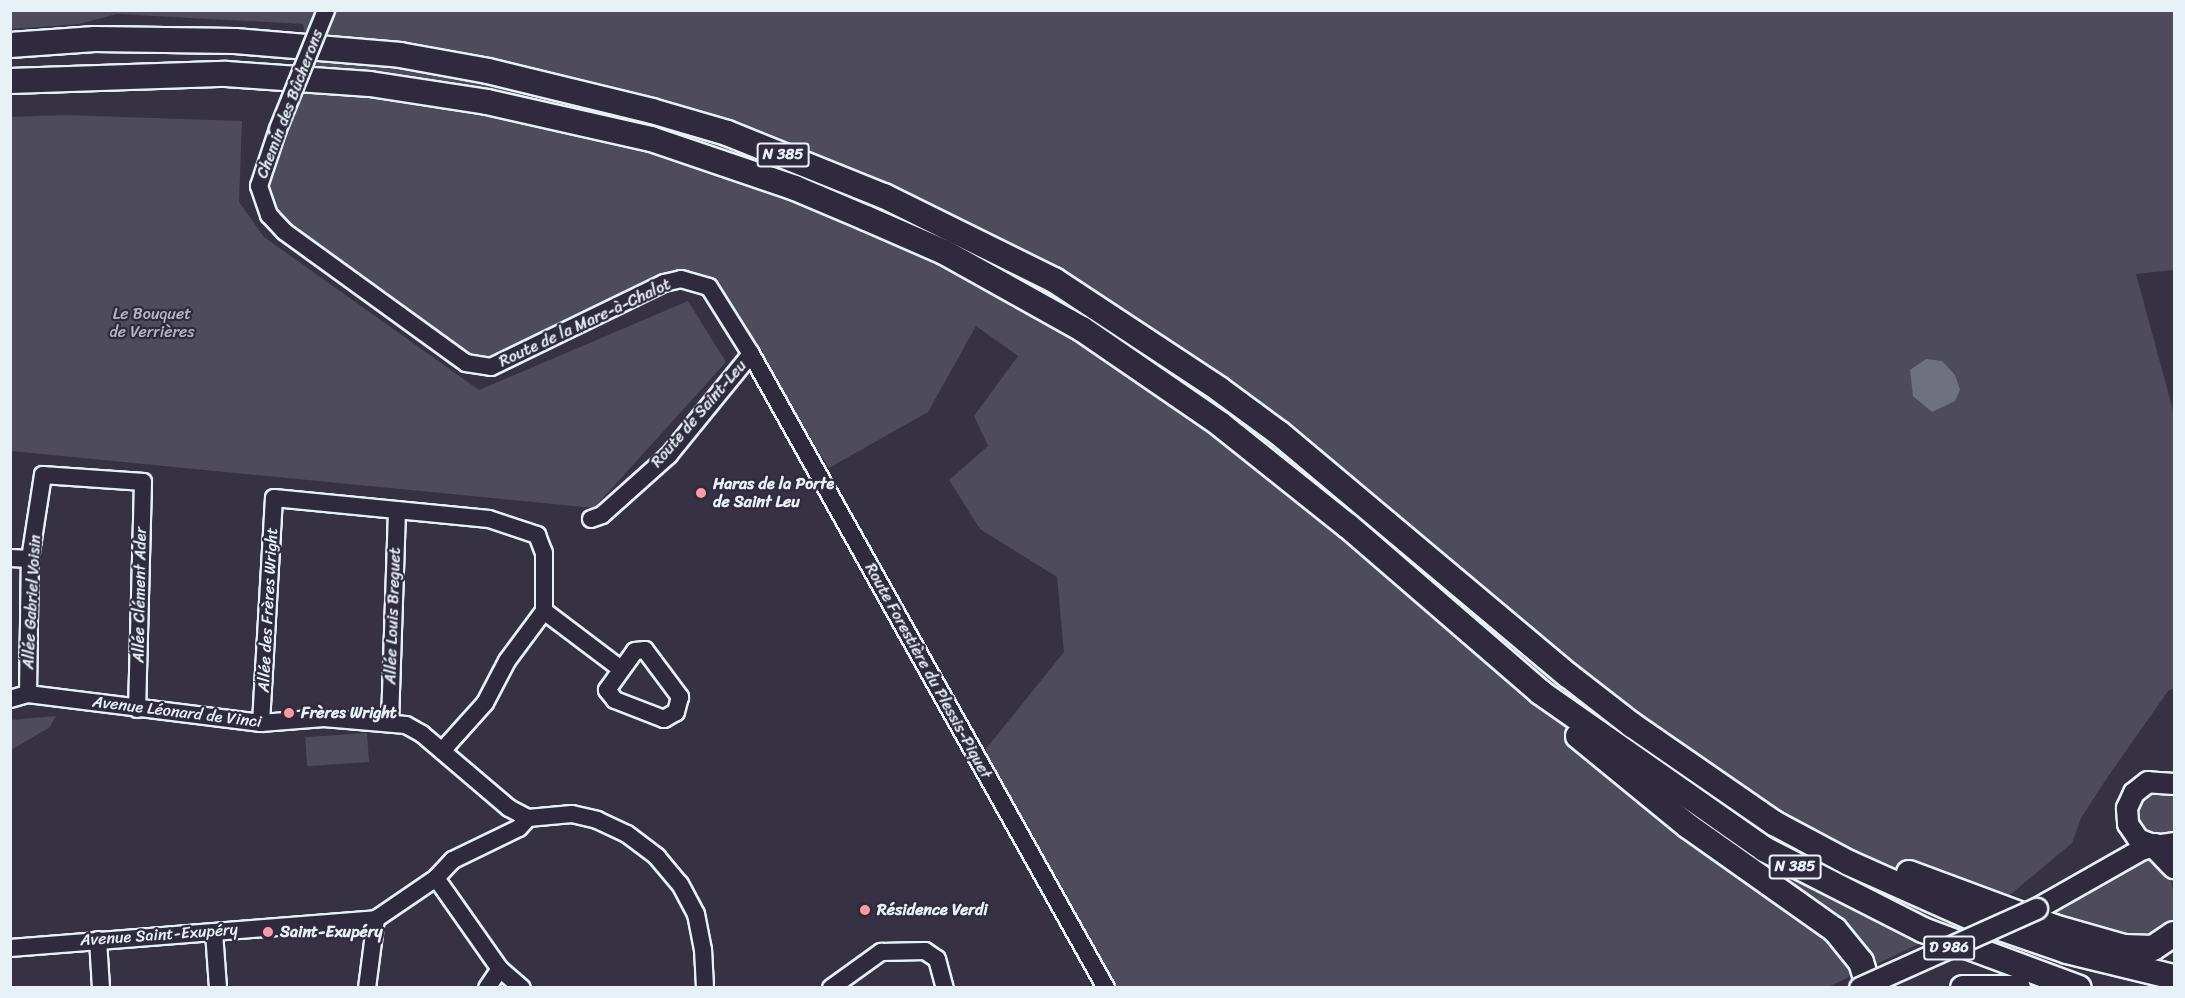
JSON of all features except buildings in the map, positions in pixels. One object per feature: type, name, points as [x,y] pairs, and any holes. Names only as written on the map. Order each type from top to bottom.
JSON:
[{"type":"highway","name":"N 385","points":[[10,45],[95,39],[235,41],[400,55],[488,71],[652,111],[727,134],[884,196],[1054,280],[1219,388],[1279,433],[1569,676],[1774,823],[1840,858],[1977,920],[2067,951],[2175,977]]},
{"type":"highway","name":"N 385","points":[[10,81],[226,74],[370,84],[571,118],[651,139],[795,188],[944,252],[1082,329],[1220,424],[1348,526],[1540,692],[1764,849],[1803,871],[1923,930],[2079,987]]},
{"type":"highway","points":[[1540,692],[1551,713],[1595,752],[1688,826],[1835,930],[1862,962],[1869,987]]},
{"type":"highway","points":[[1711,780],[1730,784],[1863,854],[2054,927],[2133,949],[2161,945],[2175,934]]},
{"type":"highway","points":[[2164,845],[2175,866]]},
{"type":"highway","points":[[1963,987],[2018,987]]},
{"type":"main road","points":[[2164,845],[2138,839],[2128,824],[2129,800],[2141,787],[2168,781]]},
{"type":"main road","name":"D 986","points":[[2088,882],[2118,849],[2128,824]]},
{"type":"main road","name":"D 986","points":[[1860,987],[2037,909],[2141,850],[2164,845]]},
{"type":"street","name":"Chemin des Bûcherons","points":[[261,198],[259,186],[278,129],[327,10]]},
{"type":"street","name":"Route de la Mare-à-Chalot","points":[[261,198],[269,215],[285,232],[466,363],[491,367],[681,279],[710,287],[751,354]]},
{"type":"street","name":"Route de Saint-Leu","points":[[591,519],[602,514],[669,455],[751,354]]},
{"type":"street","name":"Route Forestière du Plessis-Piquet","points":[[751,354],[1106,987]]},
{"type":"street","name":"Allée Gabriel Voisin","points":[[28,694],[30,559],[43,475],[143,482]]},
{"type":"street","name":"Allée Clément Ader","points":[[137,709],[143,482]]},
{"type":"street","name":"Allée des Frères Wright","points":[[261,723],[274,498],[397,510]]},
{"type":"street","points":[[397,510],[489,519],[537,535],[544,553],[544,611],[507,661],[485,703],[442,751]]},
{"type":"street","name":"Allée Louis Breguet","points":[[390,722],[397,510]]},
{"type":"street","points":[[10,558],[30,559]]},
{"type":"street","points":[[544,611],[621,669]]},
{"type":"street","points":[[645,650],[680,697],[676,712],[664,719],[615,700],[607,690],[621,669],[635,651],[645,650]]},
{"type":"street","name":"Avenue Léonard de Vinci","points":[[10,699],[28,694],[261,723],[324,718],[390,722],[422,734],[509,808],[528,819]]},
{"type":"street","points":[[368,987],[374,958],[376,920],[436,878],[453,860],[519,828],[528,819],[572,814],[597,820],[627,834],[657,857],[680,884],[696,914],[703,949],[705,987]]},
{"type":"street","points":[[436,878],[500,969],[522,987]]},
{"type":"street","name":"Avenue Saint-Exupéry","points":[[10,948],[376,920]]},
{"type":"street","points":[[214,932],[219,987]]},
{"type":"street","points":[[98,940],[101,987]]},
{"type":"street","points":[[831,987],[881,952],[925,951],[937,959],[945,987]]},
{"type":"street","points":[[487,987],[500,969]]},
{"type":"green space","points":[[11,10],[2174,11],[2174,270],[2136,274],[2174,414],[2174,688],[2168,691],[2107,778],[2081,818],[2072,843],[1993,909],[1828,987],[1113,987],[981,755],[1064,652],[1057,577],[980,529],[949,480],[988,446],[974,416],[1018,356],[976,326],[928,412],[829,468],[716,285],[693,271],[668,274],[495,359],[469,356],[287,226],[274,209],[264,187],[311,63],[303,24],[117,14],[79,24],[11,29]]},
{"type":"green space","name":"Le Bouquet de Verrières","points":[[65,115],[242,121],[239,202],[264,237],[479,390],[688,301],[726,362],[594,508],[11,451],[11,117]]},
{"type":"green space","points":[[56,716],[50,727],[11,750],[11,720]]},
{"type":"green space","points":[[367,733],[369,762],[307,766],[305,737]]},
{"type":"green space","points":[[2152,790],[2174,794],[2174,832],[2166,837],[2146,833],[2136,817],[2138,803]]},
{"type":"green space","points":[[2150,855],[2170,875],[2174,895],[2173,919],[2159,935],[2134,941],[2057,920],[2052,910]]},
{"type":"water","points":[[1926,359],[1942,361],[1955,375],[1960,390],[1955,401],[1932,412],[1913,396],[1910,370]]},
{"type":"place","name":"Haras de la Porte de Saint Leu","points":[[701,493]]},
{"type":"place","name":"Frères Wright","points":[[289,713]]},
{"type":"place","name":"Résidence Verdi","points":[[865,910]]},
{"type":"place","name":"Saint-Exupéry","points":[[268,932]]}]
